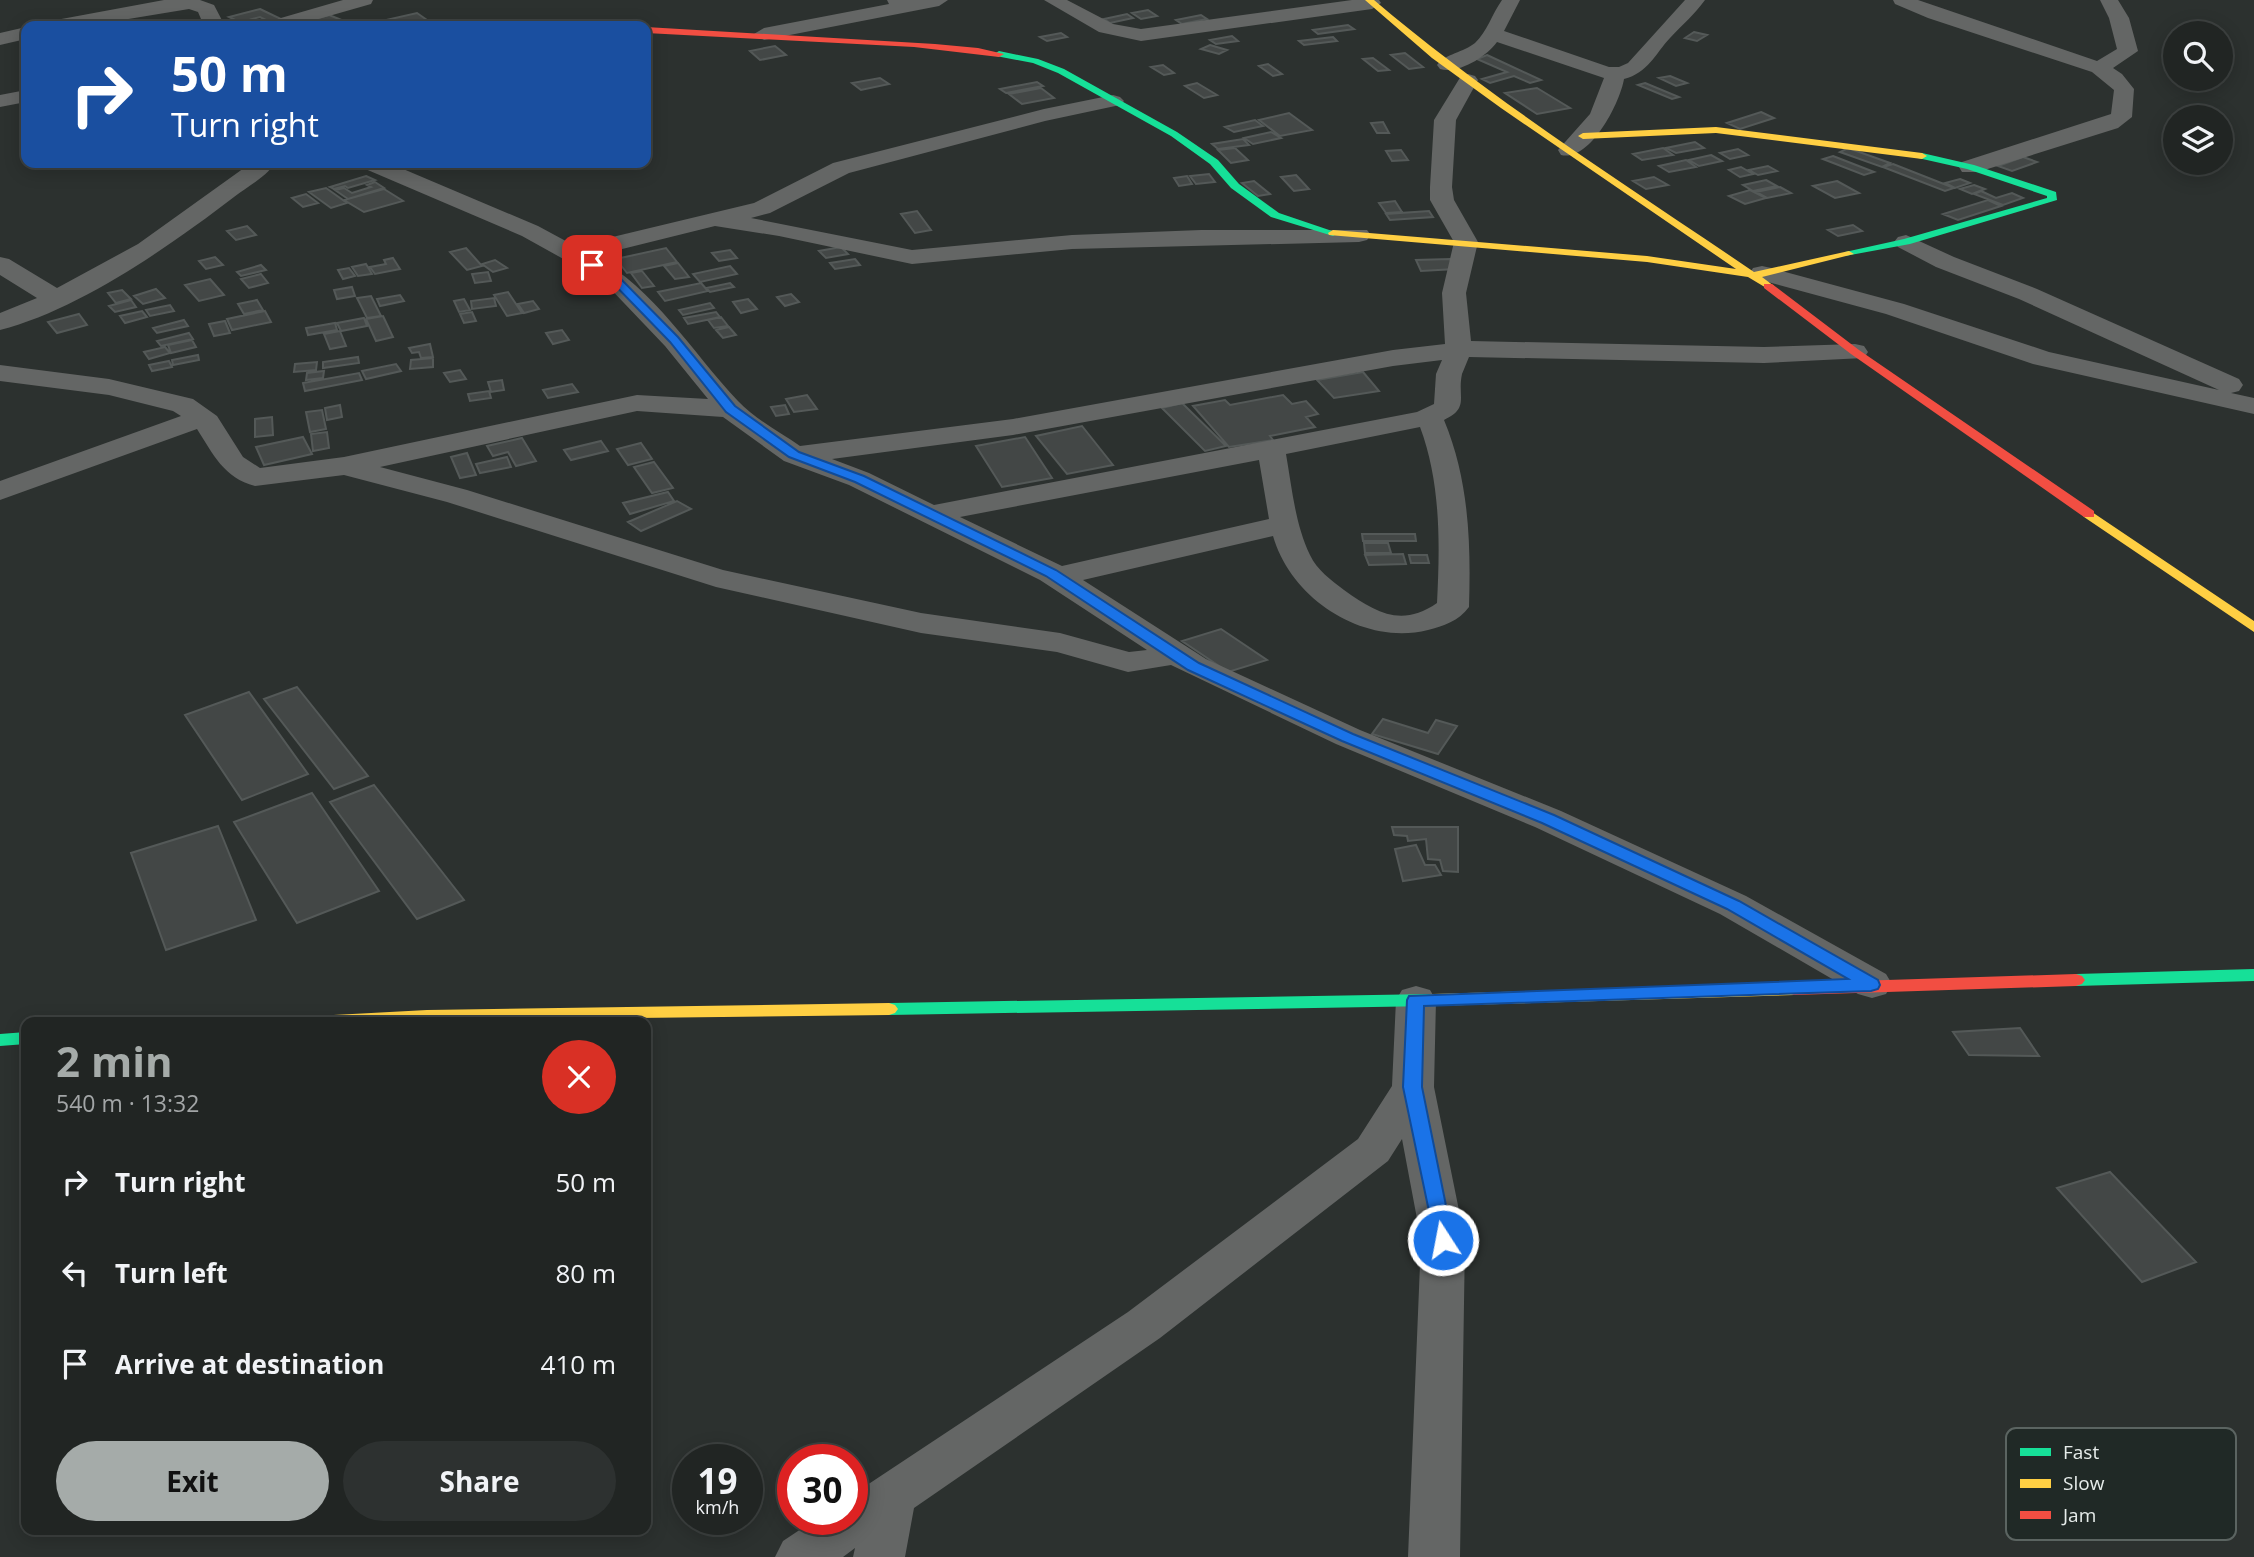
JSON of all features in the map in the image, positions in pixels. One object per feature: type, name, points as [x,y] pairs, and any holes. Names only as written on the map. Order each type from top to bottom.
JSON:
[{"type":"street","points":[[315,0],[337,8]]},
{"type":"street","points":[[292,21],[364,0]]},
{"type":"street","points":[[764,34],[900,4],[939,0]]},
{"type":"street","points":[[1053,0],[1101,27],[1122,34],[1140,35],[1371,2],[1468,80],[1576,143],[1758,274],[1855,352],[2254,628]]},
{"type":"street","points":[[1447,65],[1470,56],[1489,40],[1502,12],[1511,0]]},
{"type":"street","points":[[1492,33],[1581,65],[1615,74],[1635,67],[1696,0]]},
{"type":"street","points":[[1902,0],[1935,14],[2099,68],[2115,78],[2124,89],[2121,117],[2110,123],[1970,167]]},
{"type":"street","points":[[2099,68],[2128,51],[2119,18],[2109,0]]},
{"type":"street","points":[[81,21],[174,2],[191,3],[206,9],[210,21]]},
{"type":"street","points":[[651,30],[764,34],[932,45],[1035,61],[1061,71],[1174,134],[1214,162],[1235,186],[1275,215],[1320,230],[1647,258],[1758,274],[1895,309],[2042,358],[2254,405]]},
{"type":"street","points":[[0,39],[21,34]]},
{"type":"street","points":[[1576,143],[1604,115],[1612,95],[1615,74]]},
{"type":"street","points":[[931,514],[1270,450],[1429,416],[1447,408],[1449,374],[1459,351],[1454,293],[1466,242],[1442,200],[1445,120],[1468,80]]},
{"type":"street","points":[[0,101],[21,97]]},
{"type":"street","points":[[572,254],[762,208],[841,168],[1021,121],[1112,101]]},
{"type":"street","points":[[1576,143],[1716,130],[1907,153],[1970,167],[2052,194],[2052,200],[1906,242],[1758,274]]},
{"type":"street","points":[[0,322],[55,298],[150,249],[187,224],[258,168]]},
{"type":"street","points":[[383,168],[530,231],[612,276],[674,340],[730,409],[794,454],[859,479],[1056,577],[1194,667],[1348,737],[1548,819],[1733,905],[1871,985]]},
{"type":"street","points":[[713,219],[791,231],[912,257],[1072,242],[1228,236],[1308,239],[1359,234]]},
{"type":"street","points":[[1906,242],[1945,262],[2028,293],[2254,396]]},
{"type":"street","points":[[0,264],[55,298]]},
{"type":"street","points":[[794,454],[928,440],[1013,427],[1393,358],[1459,351],[1581,349],[1764,355],[1855,352]]},
{"type":"street","points":[[0,373],[122,390],[183,405],[207,422],[232,463],[255,477],[344,466],[637,403],[730,409]]},
{"type":"street","points":[[1270,450],[1285,524],[1299,564],[1320,587],[1363,618],[1395,626],[1443,615],[1453,607],[1455,549],[1441,446],[1429,416]]},
{"type":"street","points":[[0,491],[201,418]]},
{"type":"street","points":[[344,466],[457,496],[716,578],[921,623],[1060,643],[1128,662],[1176,655]]},
{"type":"street","points":[[1056,577],[1285,524]]},
{"type":"street","points":[[408,1017],[1416,1000],[2254,975]]},
{"type":"street","points":[[1416,1000],[1413,1087],[1443,1240],[1434,1557]]},
{"type":"street","points":[[0,1040],[21,1038]]},
{"type":"street","points":[[801,1557],[1144,1325],[1373,1150],[1413,1087]]},
{"type":"street","points":[[879,1557],[891,1496]]},
{"type":"building","points":[[260,9],[283,20],[268,21],[260,17],[252,19],[256,21],[237,21],[229,17]]},
{"type":"building","points":[[1148,10],[1157,16],[1141,19],[1132,13]]},
{"type":"building","points":[[417,13],[427,20],[388,21],[386,20]]},
{"type":"building","points":[[1127,14],[1133,18],[1110,23],[1104,19]]},
{"type":"building","points":[[329,15],[344,21],[307,21]]},
{"type":"building","points":[[1201,15],[1207,19],[1182,24],[1176,20]]},
{"type":"building","points":[[1348,25],[1354,29],[1318,34],[1313,30]]},
{"type":"building","points":[[1694,32],[1707,35],[1697,41],[1685,38]]},
{"type":"building","points":[[1061,33],[1067,37],[1047,41],[1040,37]]},
{"type":"building","points":[[1232,36],[1238,41],[1216,44],[1210,40]]},
{"type":"building","points":[[1333,37],[1337,41],[1304,45],[1299,41]]},
{"type":"building","points":[[1210,45],[1227,50],[1219,54],[1201,49]]},
{"type":"building","points":[[775,46],[786,55],[760,60],[750,51]]},
{"type":"building","points":[[1405,53],[1423,67],[1409,69],[1391,55]]},
{"type":"building","points":[[1487,55],[1541,80],[1530,83],[1514,76],[1490,83],[1482,79],[1507,72],[1477,59]]},
{"type":"building","points":[[1373,58],[1389,70],[1378,71],[1363,59]]},
{"type":"building","points":[[1268,64],[1282,74],[1273,76],[1259,66]]},
{"type":"building","points":[[1163,65],[1174,73],[1164,75],[1151,67]]},
{"type":"building","points":[[1670,76],[1687,83],[1676,86],[1659,78]]},
{"type":"building","points":[[880,78],[889,84],[861,90],[852,83]]},
{"type":"building","points":[[1037,82],[1043,86],[1006,93],[1000,89]]},
{"type":"building","points":[[1197,83],[1217,95],[1204,98],[1185,86]]},
{"type":"building","points":[[1645,83],[1679,97],[1672,99],[1638,85]]},
{"type":"building","points":[[1041,88],[1054,98],[1022,104],[1009,94]]},
{"type":"building","points":[[1537,88],[1570,108],[1537,114],[1505,93]]},
{"type":"building","points":[[1761,112],[1774,118],[1740,129],[1727,123]]},
{"type":"building","points":[[1289,113],[1312,130],[1280,136],[1259,120]]},
{"type":"building","points":[[1255,120],[1263,126],[1234,132],[1225,127]]},
{"type":"building","points":[[1383,122],[1389,133],[1377,133],[1371,123]]},
{"type":"building","points":[[1271,132],[1281,138],[1253,144],[1244,138]]},
{"type":"building","points":[[1243,139],[1249,145],[1218,149],[1212,144]]},
{"type":"building","points":[[1695,142],[1704,148],[1676,153],[1666,148]]},
{"type":"building","points":[[1235,148],[1248,160],[1231,163],[1218,150]]},
{"type":"building","points":[[1663,148],[1673,155],[1642,160],[1633,154]]},
{"type":"building","points":[[1848,148],[1890,163],[1882,167],[1840,152]]},
{"type":"building","points":[[1738,149],[1748,155],[1730,159],[1720,153]]},
{"type":"building","points":[[1401,150],[1408,160],[1392,161],[1386,151]]},
{"type":"building","points":[[1711,155],[1722,161],[1699,166],[1689,160]]},
{"type":"building","points":[[1833,156],[1874,172],[1864,175],[1823,159]]},
{"type":"building","points":[[2023,157],[2037,162],[2012,171],[1998,166]]},
{"type":"building","points":[[1686,160],[1696,167],[1669,172],[1659,166]]},
{"type":"building","points":[[1893,164],[1954,188],[1945,191],[1883,167]]},
{"type":"building","points":[[1768,166],[1777,171],[1758,175],[1749,170]]},
{"type":"building","points":[[1741,167],[1753,174],[1740,177],[1729,170]]},
{"type":"building","points":[[1209,174],[1215,182],[1196,184],[1190,176]]},
{"type":"building","points":[[1296,175],[1309,189],[1294,191],[1281,177]]},
{"type":"building","points":[[366,176],[375,180],[348,188],[330,187]]},
{"type":"building","points":[[1187,176],[1192,184],[1179,186],[1174,178]]},
{"type":"building","points":[[1654,177],[1668,185],[1646,189],[1633,181]]},
{"type":"building","points":[[1960,179],[1970,183],[1955,188],[1945,183]]},
{"type":"building","points":[[1766,180],[1777,186],[1753,191],[1743,185]]},
{"type":"building","points":[[1254,181],[1270,194],[1258,196],[1242,183]]},
{"type":"building","points":[[1837,181],[1859,193],[1835,198],[1813,186]]},
{"type":"building","points":[[375,182],[384,188],[348,199],[335,190],[344,188],[352,193],[371,187],[367,185]]},
{"type":"building","points":[[1974,185],[1985,189],[1972,194],[1960,189]]},
{"type":"building","points":[[1780,187],[1791,193],[1767,198],[1756,192]]},
{"type":"building","points":[[326,188],[347,203],[331,208],[309,192]]},
{"type":"building","points":[[384,189],[403,201],[364,212],[344,200]]},
{"type":"building","points":[[1750,190],[1766,198],[1745,204],[1729,196]]},
{"type":"building","points":[[1981,191],[1996,198],[2012,193],[2023,198],[2003,205],[1974,194]]},
{"type":"building","points":[[306,194],[318,203],[303,207],[292,198]]},
{"type":"building","points":[[1988,200],[2001,206],[1958,220],[1943,214]]},
{"type":"building","points":[[1395,201],[1402,212],[1386,213],[1379,203]]},
{"type":"building","points":[[917,211],[931,230],[915,233],[901,214]]},
{"type":"building","points":[[1429,211],[1433,217],[1390,220],[1386,214]]},
{"type":"building","points":[[1853,225],[1862,231],[1838,236],[1828,230]]},
{"type":"building","points":[[247,226],[256,235],[236,240],[227,231]]},
{"type":"building","points":[[841,247],[848,254],[826,258],[819,251]]},
{"type":"building","points":[[466,248],[482,266],[467,270],[450,252]]},
{"type":"building","points":[[666,248],[677,262],[627,273],[616,259]]},
{"type":"building","points":[[730,250],[737,258],[719,261],[712,253]]},
{"type":"building","points":[[215,257],[223,265],[206,269],[199,261]]},
{"type":"building","points":[[393,258],[400,269],[375,274],[370,267],[386,264],[384,260]]},
{"type":"building","points":[[855,259],[860,265],[835,269],[830,263]]},
{"type":"building","points":[[1450,259],[1455,269],[1421,271],[1416,260]]},
{"type":"building","points":[[495,260],[507,268],[493,272],[482,264]]},
{"type":"building","points":[[678,263],[689,277],[675,279],[664,266]]},
{"type":"building","points":[[366,264],[372,274],[358,276],[352,267]]},
{"type":"building","points":[[261,265],[266,270],[241,276],[237,272]]},
{"type":"building","points":[[730,266],[737,274],[700,282],[693,274]]},
{"type":"building","points":[[349,268],[355,276],[343,279],[338,270]]},
{"type":"building","points":[[642,271],[654,286],[642,288],[631,273]]},
{"type":"building","points":[[488,272],[491,281],[475,283],[472,274]]},
{"type":"building","points":[[261,274],[268,283],[249,288],[241,279]]},
{"type":"building","points":[[210,279],[224,295],[199,301],[185,285]]},
{"type":"building","points":[[701,283],[708,291],[665,301],[658,292]]},
{"type":"building","points":[[730,283],[734,287],[710,292],[706,288]]},
{"type":"building","points":[[352,287],[355,296],[337,299],[334,290]]},
{"type":"building","points":[[156,289],[165,298],[143,304],[134,296]]},
{"type":"building","points":[[122,290],[131,299],[116,303],[108,293]]},
{"type":"building","points":[[508,292],[522,313],[507,316],[494,295]]},
{"type":"building","points":[[791,294],[799,302],[785,306],[777,297]]},
{"type":"building","points":[[400,295],[404,301],[380,306],[377,299]]},
{"type":"building","points":[[371,296],[381,316],[367,318],[357,298]]},
{"type":"building","points":[[494,298],[496,306],[472,309],[471,301]]},
{"type":"building","points":[[464,299],[470,310],[459,312],[454,301]]},
{"type":"building","points":[[748,299],[757,309],[741,313],[733,302]]},
{"type":"building","points":[[131,300],[136,307],[115,312],[109,306]]},
{"type":"building","points":[[257,300],[263,310],[244,314],[238,304]]},
{"type":"building","points":[[533,301],[539,309],[524,313],[518,304]]},
{"type":"building","points":[[710,303],[714,308],[683,315],[679,310]]},
{"type":"building","points":[[170,305],[174,311],[150,316],[146,310]]},
{"type":"building","points":[[142,311],[147,317],[125,323],[120,316]]},
{"type":"building","points":[[265,311],[271,322],[232,330],[227,319]]},
{"type":"building","points":[[472,312],[476,321],[464,323],[460,314]]},
{"type":"building","points":[[716,312],[720,317],[688,324],[684,318]]},
{"type":"building","points":[[79,314],[87,325],[57,333],[48,322]]},
{"type":"building","points":[[383,316],[393,337],[376,341],[366,319]]},
{"type":"building","points":[[721,317],[728,326],[714,328],[708,320]]},
{"type":"building","points":[[364,318],[367,326],[341,331],[337,323]]},
{"type":"building","points":[[184,320],[188,326],[157,333],[153,328]]},
{"type":"building","points":[[225,321],[230,333],[214,336],[209,324]]},
{"type":"building","points":[[335,323],[337,330],[308,335],[306,328]]},
{"type":"building","points":[[729,327],[736,335],[723,338],[716,330]]},
{"type":"building","points":[[562,330],[569,340],[553,344],[546,333]]},
{"type":"building","points":[[340,331],[346,346],[330,349],[324,334]]},
{"type":"building","points":[[189,333],[193,339],[161,346],[157,341]]},
{"type":"building","points":[[192,340],[196,347],[171,353],[168,345]]},
{"type":"building","points":[[430,344],[433,357],[421,358],[419,352],[412,353],[409,348]]},
{"type":"building","points":[[165,347],[170,353],[149,359],[144,352]]},
{"type":"building","points":[[198,355],[199,360],[173,365],[172,360]]},
{"type":"building","points":[[358,357],[359,363],[323,368],[323,362]]},
{"type":"building","points":[[433,358],[433,367],[410,369],[411,360]]},
{"type":"building","points":[[169,361],[172,367],[152,371],[149,365]]},
{"type":"building","points":[[317,362],[316,370],[294,372],[295,364]]},
{"type":"building","points":[[396,364],[401,371],[366,379],[362,371]]},
{"type":"building","points":[[460,370],[466,379],[450,382],[444,373]]},
{"type":"building","points":[[324,371],[323,378],[306,380],[307,373]]},
{"type":"building","points":[[1363,372],[1379,391],[1334,398],[1317,380]]},
{"type":"building","points":[[359,373],[362,380],[305,391],[303,383]]},
{"type":"building","points":[[502,380],[504,390],[491,392],[488,382]]},
{"type":"building","points":[[572,384],[578,392],[548,398],[543,390]]},
{"type":"building","points":[[489,391],[491,398],[470,401],[468,394]]},
{"type":"building","points":[[807,395],[817,409],[794,412],[786,399]]},
{"type":"building","points":[[1283,395],[1292,404],[1306,401],[1318,414],[1306,417],[1315,427],[1270,436],[1273,440],[1229,447],[1193,406],[1225,400],[1230,405]]},
{"type":"building","points":[[1182,403],[1226,446],[1205,451],[1162,408]]},
{"type":"building","points":[[340,405],[342,417],[327,420],[325,408]]},
{"type":"building","points":[[785,405],[789,414],[776,416],[771,407]]},
{"type":"building","points":[[322,410],[326,429],[310,432],[306,412]]},
{"type":"building","points":[[272,417],[273,435],[255,437],[255,419]]},
{"type":"building","points":[[1082,426],[1113,465],[1067,474],[1036,436]]},
{"type":"building","points":[[327,432],[329,448],[313,451],[311,434]]},
{"type":"building","points":[[303,437],[312,454],[264,465],[256,447]]},
{"type":"building","points":[[1025,437],[1052,478],[1002,487],[976,446]]},
{"type":"building","points":[[522,438],[536,461],[516,466],[508,452],[493,456],[487,446]]},
{"type":"building","points":[[601,441],[608,451],[571,460],[564,450]]},
{"type":"building","points":[[641,443],[652,459],[628,465],[617,449]]},
{"type":"building","points":[[467,453],[476,475],[460,478],[451,457]]},
{"type":"building","points":[[507,457],[511,467],[480,473],[476,464]]},
{"type":"building","points":[[654,462],[673,488],[652,493],[634,467]]},
{"type":"building","points":[[668,492],[674,501],[630,514],[623,503]]},
{"type":"building","points":[[677,501],[691,509],[641,531],[628,522]]},
{"type":"building","points":[[1362,534],[1415,534],[1416,541],[1363,541]]},
{"type":"building","points":[[1364,543],[1388,543],[1391,553],[1365,553]]},
{"type":"building","points":[[1403,554],[1406,564],[1369,565],[1365,555]]},
{"type":"building","points":[[1409,555],[1427,555],[1429,563],[1411,563]]},
{"type":"building","points":[[1221,629],[1267,660],[1228,672],[1182,641]]},
{"type":"building","points":[[297,687],[368,776],[334,789],[264,699]]},
{"type":"building","points":[[249,692],[308,774],[242,800],[185,715]]},
{"type":"building","points":[[1383,719],[1428,733],[1436,720],[1457,726],[1438,754],[1372,734]]},
{"type":"building","points":[[374,785],[464,900],[417,919],[330,802]]},
{"type":"building","points":[[312,793],[379,891],[297,923],[234,822]]},
{"type":"building","points":[[218,826],[256,920],[166,950],[131,853]]},
{"type":"building","points":[[1392,827],[1458,827],[1458,872],[1443,871],[1440,860],[1428,859],[1426,839],[1408,841],[1407,836],[1394,835]]},
{"type":"building","points":[[1416,845],[1425,865],[1435,865],[1441,875],[1403,881],[1395,849]]},
{"type":"building","points":[[2020,1028],[2039,1056],[1969,1055],[1953,1032]]},
{"type":"building","points":[[2110,1172],[2196,1262],[2142,1282],[2057,1188]]},
{"type":"traffic: fast","points":[[999,54],[1035,61],[1061,71],[1174,134],[1214,162],[1235,186],[1275,215],[1333,233]]},
{"type":"traffic: fast","points":[[1849,254],[1906,242],[2052,200],[2052,194],[1970,167],[1922,156]]},
{"type":"traffic: fast","points":[[2076,980],[2254,975]]},
{"type":"traffic: fast","points":[[889,1009],[1432,1000]]},
{"type":"traffic: fast","points":[[0,1040],[21,1038]]},
{"type":"traffic: slow","points":[[1369,0],[1435,56],[1504,106],[1768,286]]},
{"type":"traffic: slow","points":[[1583,136],[1716,130],[1922,156]]},
{"type":"traffic: slow","points":[[1333,233],[1647,259],[1754,275],[1849,254]]},
{"type":"traffic: slow","points":[[2089,514],[2254,628]]},
{"type":"traffic: slow","points":[[1432,1000],[1794,989]]},
{"type":"traffic: slow","points":[[408,1017],[889,1009]]},
{"type":"traffic: jam","points":[[651,30],[914,45],[999,54]]},
{"type":"traffic: jam","points":[[1768,286],[1855,352],[2089,514]]},
{"type":"traffic: jam","points":[[1794,989],[2076,980]]},
{"type":"route","points":[[592,265],[612,276],[674,340],[730,409],[794,454],[859,479],[1051,573],[1194,667],[1348,737],[1548,819],[1733,905],[1871,985],[1416,1000],[1413,1087],[1443,1240]]}]
